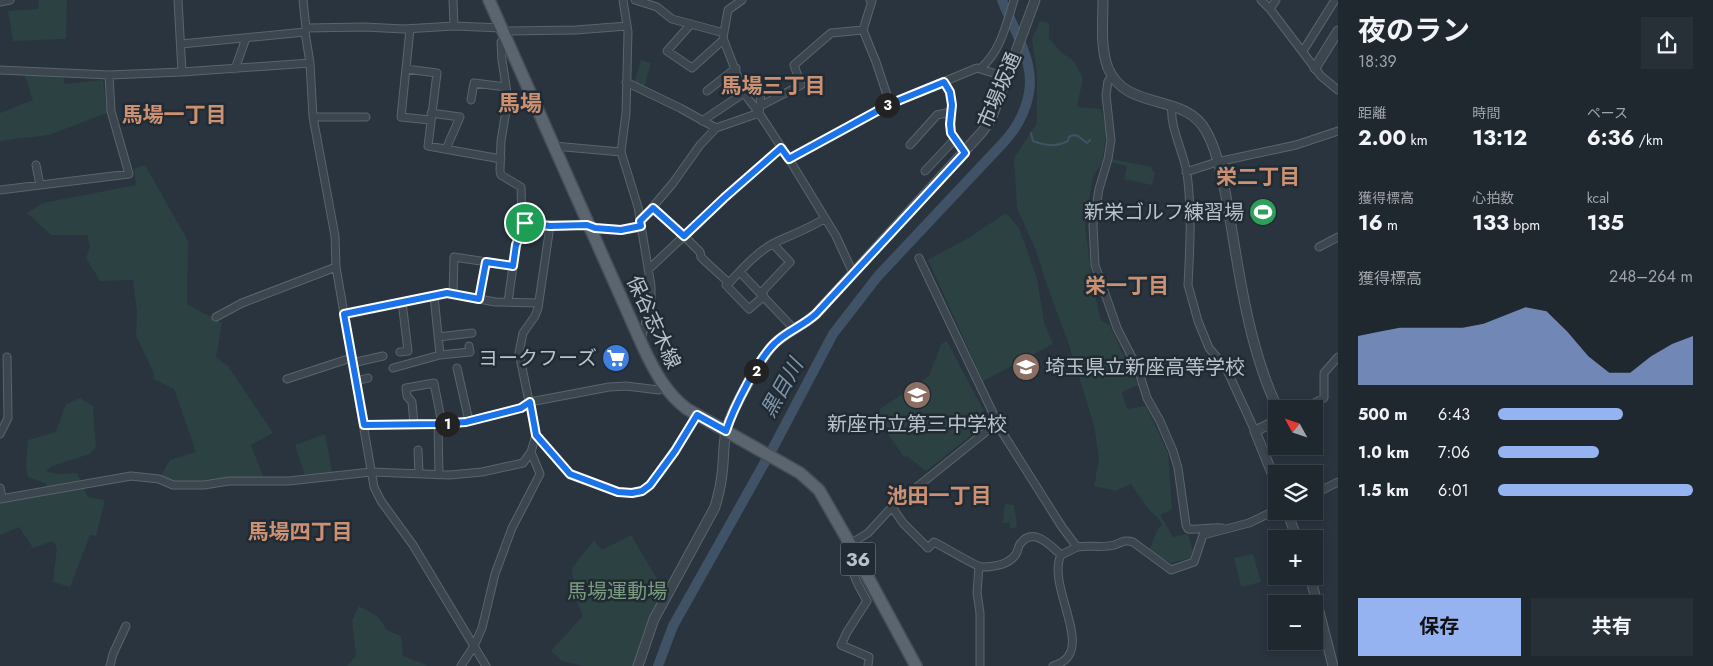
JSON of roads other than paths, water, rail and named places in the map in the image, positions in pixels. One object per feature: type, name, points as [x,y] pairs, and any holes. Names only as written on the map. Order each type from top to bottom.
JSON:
[{"type":"main road","name":"保谷志木線","points":[[489,0],[640,340],[664,386],[680,404],[786,465],[807,478],[819,490],[916,666]]},
{"type":"street","points":[[0,2],[10,0]]},
{"type":"street","points":[[178,0],[182,72]]},
{"type":"street","points":[[303,0],[310,63],[313,117],[335,236],[336,267],[374,487],[381,501],[413,545],[486,666]]},
{"type":"street","points":[[453,0],[454,26]]},
{"type":"street","points":[[623,0],[627,26],[626,113],[621,152],[638,208],[649,269],[651,301],[640,340]]},
{"type":"street","points":[[635,0],[648,2],[672,19],[724,36]]},
{"type":"street","points":[[742,0],[728,10],[724,36],[744,93],[760,109],[781,148],[836,236],[853,273]]},
{"type":"street","points":[[872,0],[863,30],[890,104]]},
{"type":"street","points":[[981,68],[989,60],[1002,37],[1014,0]]},
{"type":"street","name":"市場坂通","points":[[638,666],[654,619],[715,508],[721,488],[726,431],[734,411],[767,351],[781,338],[810,320],[965,153],[982,132],[991,119],[1035,0]]},
{"type":"street","points":[[1103,0],[1104,50],[1113,77],[1127,91],[1136,96],[1172,106],[1190,114],[1201,124],[1210,139],[1218,162],[1227,203],[1246,308],[1265,378],[1274,400]]},
{"type":"street","points":[[1261,0],[1315,68],[1330,85],[1338,90]]},
{"type":"street","points":[[1270,9],[1276,0]]},
{"type":"street","points":[[1303,52],[1335,0]]},
{"type":"street","points":[[691,24],[666,51],[692,68],[724,36]]},
{"type":"street","points":[[181,44],[305,30],[364,27],[410,29],[454,26],[504,32],[576,30],[627,26]]},
{"type":"street","points":[[410,29],[401,117],[460,118],[446,149]]},
{"type":"street","points":[[525,223],[550,226],[590,226],[621,230],[641,224],[700,145],[716,128],[760,109],[801,85],[794,65],[831,33],[863,30]]},
{"type":"street","points":[[1315,68],[1338,31]]},
{"type":"street","points":[[504,32],[501,42],[508,99],[501,141],[501,175],[521,187],[522,220],[525,223]]},
{"type":"street","points":[[235,69],[246,38]]},
{"type":"street","points":[[0,70],[110,75],[310,63]]},
{"type":"street","points":[[707,91],[736,68]]},
{"type":"street","points":[[789,159],[890,104],[977,68],[1007,74]]},
{"type":"street","points":[[406,69],[437,73],[428,146],[501,159]]},
{"type":"street","points":[[0,190],[129,174],[111,111],[110,75]]},
{"type":"street","points":[[1113,77],[1108,81],[1106,95],[1110,124],[1110,149],[1098,189],[1093,225],[1093,246],[1097,271],[1117,328],[1138,368],[1147,398],[1160,421],[1173,451],[1178,468],[1188,529],[1206,527],[1230,529]]},
{"type":"street","points":[[760,109],[761,79]]},
{"type":"street","points":[[626,82],[716,128]]},
{"type":"street","points":[[944,82],[950,92],[951,133],[965,153]]},
{"type":"street","points":[[471,100],[474,83],[506,87]]},
{"type":"street","points":[[702,121],[744,93]]},
{"type":"street","points":[[1172,106],[1173,123],[1186,172],[1190,206],[1188,285],[1190,297],[1210,348],[1226,368],[1269,465]]},
{"type":"street","points":[[910,145],[938,115],[951,112]]},
{"type":"street","points":[[313,117],[366,117]]},
{"type":"street","points":[[1186,172],[1218,162],[1296,145],[1338,131]]},
{"type":"street","points":[[925,171],[955,139]]},
{"type":"street","points":[[554,146],[621,152]]},
{"type":"street","points":[[649,269],[724,198],[781,148]]},
{"type":"street","points":[[36,165],[40,185]]},
{"type":"street","points":[[653,208],[700,252],[701,257],[707,264],[729,282]]},
{"type":"street","points":[[773,244],[790,262],[749,310],[726,285],[773,244],[809,228],[824,218]]},
{"type":"street","points":[[508,302],[516,245],[525,223]]},
{"type":"street","points":[[0,488],[1,498],[131,476],[159,479],[173,485],[204,485],[229,481],[289,481],[371,472],[439,475],[482,472],[523,463],[531,452],[536,435],[518,353],[523,333],[535,316],[550,226]]},
{"type":"street","points":[[1319,247],[1338,237]]},
{"type":"street","points":[[453,294],[454,257],[513,266]]},
{"type":"street","points":[[919,258],[1002,432],[1076,547]]},
{"type":"street","points":[[479,299],[486,262]]},
{"type":"street","points":[[216,317],[242,303],[336,267]]},
{"type":"street","points":[[740,272],[794,330]]},
{"type":"street","points":[[344,314],[447,293],[495,302],[538,303]]},
{"type":"street","points":[[434,296],[440,355]]},
{"type":"street","points":[[400,352],[408,351],[402,302]]},
{"type":"street","points":[[438,337],[472,333]]},
{"type":"street","points":[[393,368],[440,355],[470,352],[469,346]]},
{"type":"street","points":[[287,379],[352,360],[383,356]]},
{"type":"street","points":[[0,434],[8,418],[7,357]]},
{"type":"street","points":[[1320,400],[1324,398],[1324,373],[1338,357]]},
{"type":"street","points":[[457,368],[469,421]]},
{"type":"street","points":[[356,381],[368,378]]},
{"type":"street","points":[[414,424],[412,402],[407,396],[406,388],[434,383],[440,424],[439,475]]},
{"type":"street","points":[[364,425],[440,424],[469,421],[521,408],[530,402],[609,386],[659,390],[664,386]]},
{"type":"street","points":[[536,435],[570,474],[618,492],[632,493],[642,491],[650,485],[662,470],[697,415]]},
{"type":"street","points":[[868,666],[869,657],[841,645],[867,601],[855,578],[851,561],[852,548],[872,529],[885,513],[998,422]]},
{"type":"street","points":[[1255,431],[1268,425]]},
{"type":"street","points":[[418,450],[419,474]]},
{"type":"street","points":[[461,666],[474,646],[482,628],[495,574],[512,528],[540,474],[531,452]]},
{"type":"street","points":[[1323,490],[1338,482]]},
{"type":"street","points":[[892,507],[903,523],[928,548],[934,542],[980,566],[996,566],[1007,562],[1016,555],[1021,543],[1033,536],[1038,536],[1061,555]]},
{"type":"street","points":[[1053,666],[1065,661],[1071,654],[1072,638],[1057,568],[1061,555],[1076,547],[1113,545],[1128,540],[1171,570],[1194,562],[1202,535],[1249,523],[1268,514]]},
{"type":"street","points":[[980,566],[977,593],[980,613],[980,666]]},
{"type":"street","points":[[1312,585],[1332,666]]},
{"type":"street","points":[[110,666],[113,654],[126,626]]},
{"type":"waterway","name":"黒目川","points":[[658,666],[673,626],[774,446],[833,334],[878,276],[1003,143],[1021,117],[1028,97],[1030,76],[1026,56],[1002,0]]},
{"type":"waterway","points":[[1031,133],[1033,141],[1047,145],[1064,143],[1073,135],[1078,136],[1087,143],[1090,140]]},
{"type":"place","name":"新栄ゴルフ練習場","points":[[1263,212]]},
{"type":"place","name":"ヨークフーズ","points":[[616,358]]},
{"type":"place","name":"埼玉県立新座高等学校","points":[[1026,367]]},
{"type":"place","name":"新座市立第三中学校","points":[[917,395]]},
{"type":"district","name":"馬場三丁目","points":[[773,86]]},
{"type":"district","name":"馬場","points":[[520,103]]},
{"type":"district","name":"馬場一丁目","points":[[174,115]]},
{"type":"district","name":"栄二丁目","points":[[1258,177]]},
{"type":"district","name":"栄一丁目","points":[[1127,286]]},
{"type":"district","name":"池田一丁目","points":[[939,496]]},
{"type":"district","name":"馬場四丁目","points":[[300,532]]},
{"type":"park label","name":"馬場運動場","points":[[617,591]]}]
